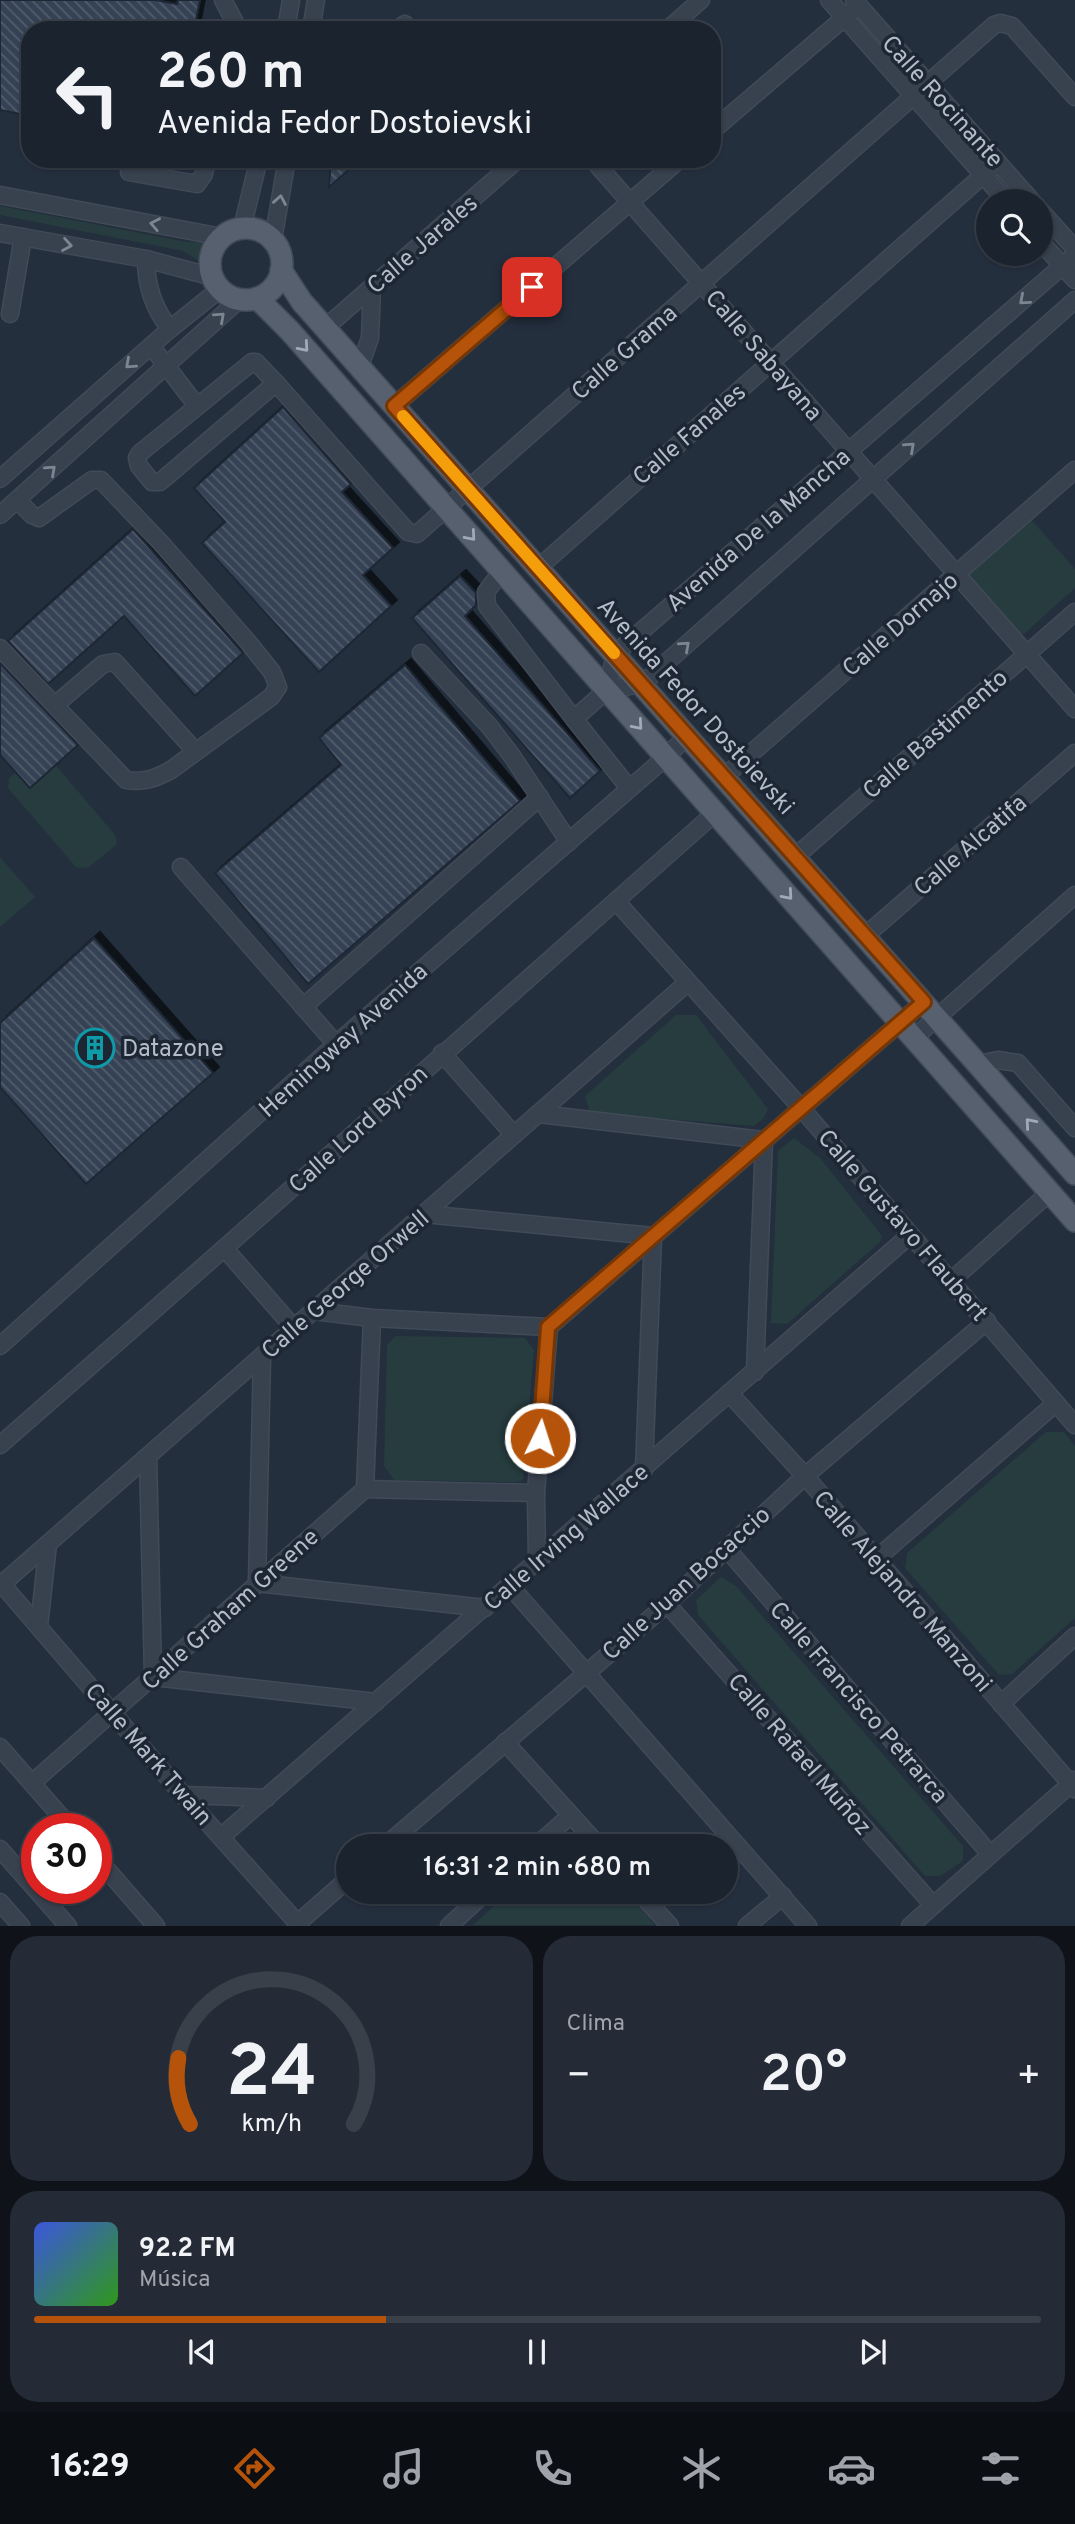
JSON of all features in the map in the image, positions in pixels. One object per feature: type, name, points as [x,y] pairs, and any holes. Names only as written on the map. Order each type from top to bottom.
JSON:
[{"type":"main road","points":[[248,298],[273,287],[281,270],[279,251],[273,240],[264,233],[242,228],[222,237],[211,256],[217,283],[248,298],[283,322],[1075,1221]]},
{"type":"main road","name":"Avenida Fedor Dostoievski","points":[[281,270],[290,286],[325,328],[1075,1174]]},
{"type":"street","points":[[223,0],[234,21]]},
{"type":"street","points":[[288,21],[291,0]]},
{"type":"street","points":[[312,21],[316,0]]},
{"type":"street","points":[[677,21],[701,0]]},
{"type":"street","name":"Calle Rocinante","points":[[829,0],[995,189]]},
{"type":"street","points":[[721,123],[844,17],[856,3]]},
{"type":"street","name":"Calle Rocinante","points":[[856,3],[1022,189]]},
{"type":"street","name":"Calle Grama","points":[[275,383],[408,532],[417,534],[995,25],[1006,23],[1012,26],[1075,97]]},
{"type":"street","name":"Calle Fanales","points":[[538,568],[998,162]]},
{"type":"street","points":[[129,172],[197,184],[205,168]]},
{"type":"street","points":[[242,228],[258,168]]},
{"type":"street","points":[[273,240],[286,168]]},
{"type":"street","name":"Calle Jarales","points":[[325,328],[508,168]]},
{"type":"street","name":"Calle Sabayana","points":[[600,168],[1075,709]]},
{"type":"street","points":[[394,406],[670,168]]},
{"type":"street","points":[[0,195],[222,237]]},
{"type":"street","points":[[1053,224],[1075,249]]},
{"type":"street","points":[[0,233],[146,259],[217,283],[170,329],[0,479]]},
{"type":"street","points":[[10,313],[23,237]]},
{"type":"street","points":[[1053,250],[1069,261],[1075,280]]},
{"type":"street","points":[[146,259],[149,293],[170,329]]},
{"type":"street","name":"Avenida De la Mancha","points":[[615,654],[1069,261]]},
{"type":"street","points":[[359,366],[371,330],[372,287]]},
{"type":"street","points":[[0,515],[167,365],[248,298]]},
{"type":"street","name":"Avenida De la Mancha","points":[[642,684],[1075,300]]},
{"type":"street","points":[[150,346],[197,406]]},
{"type":"street","points":[[252,362],[256,362],[275,383],[160,482],[152,482],[139,466],[137,457],[197,406],[252,362]]},
{"type":"street","name":"Calle Dornajo","points":[[724,777],[1075,470]]},
{"type":"street","points":[[0,648],[126,780],[138,782],[154,779],[172,770],[276,693],[277,681],[272,672],[161,543],[101,480],[92,480],[39,518],[17,500]]},
{"type":"street","points":[[502,571],[486,592],[487,606],[629,788]]},
{"type":"street","name":"Calle Bastimento","points":[[795,857],[1075,612]]},
{"type":"street","points":[[421,653],[490,727],[525,773],[569,842]]},
{"type":"street","points":[[607,690],[615,654]]},
{"type":"street","points":[[55,705],[103,664],[115,663],[196,752]]},
{"type":"street","points":[[574,719],[607,690],[642,684]]},
{"type":"street","name":"Hemingway Avenida","points":[[0,1346],[336,1044],[687,736]]},
{"type":"street","name":"Calle Alcatifa","points":[[865,936],[1075,753]]},
{"type":"street","points":[[303,1007],[540,797]]},
{"type":"street","name":"Calle Lord Byron","points":[[0,1445],[225,1249],[442,1053],[715,813]]},
{"type":"street","points":[[181,867],[336,1044]]},
{"type":"street","points":[[314,1311],[372,1318],[548,1327],[764,1140],[907,1031],[1075,895]]},
{"type":"street","name":"Calle Gustavo Flaubert","points":[[617,901],[687,983],[802,1109],[1075,1425]]},
{"type":"street","name":"Calle George Orwell","points":[[1,1583],[687,983]]},
{"type":"street","points":[[442,1053],[514,1135]]},
{"type":"street","points":[[978,1064],[998,1060],[1018,1063],[1068,1110],[1075,1128]]},
{"type":"street","points":[[539,1114],[764,1140]]},
{"type":"street","points":[[755,1372],[764,1140]]},
{"type":"street","points":[[951,1281],[1050,1192]]},
{"type":"street","points":[[424,1214],[653,1236]]},
{"type":"street","name":"Calle Irving Wallace","points":[[222,1838],[910,1235]]},
{"type":"street","points":[[643,1469],[653,1236]]},
{"type":"street","points":[[225,1249],[294,1328]]},
{"type":"street","points":[[372,1318],[365,1489],[536,1493]]},
{"type":"street","name":"Calle Juan Bocaccio","points":[[399,1834],[667,1604],[805,1476],[987,1321]]},
{"type":"street","points":[[537,1562],[536,1493],[548,1327]]},
{"type":"street","points":[[262,1356],[257,1583],[485,1608]]},
{"type":"street","name":"Calle Alejandro Manzoni","points":[[730,1394],[805,1476],[1073,1784]]},
{"type":"street","points":[[876,1559],[1056,1403]]},
{"type":"street","points":[[148,1456],[153,1677],[376,1702]]},
{"type":"street","name":"Calle Graham Greene","points":[[32,1783],[365,1489]]},
{"type":"street","points":[[39,1626],[48,1544]]},
{"type":"street","name":"Calle Francisco Petrarca","points":[[727,1549],[990,1854]]},
{"type":"street","name":"Calle Mark Twain","points":[[1,1583],[183,1795],[299,1924]]},
{"type":"street","points":[[510,1586],[808,1926]]},
{"type":"street","name":"Calle Rafael Muñoz","points":[[667,1604],[933,1905]]},
{"type":"street","points":[[1001,1704],[1075,1636]]},
{"type":"street","points":[[505,1742],[588,1834]]},
{"type":"street","points":[[0,1747],[58,1813]]},
{"type":"street","points":[[910,1926],[1073,1784]]},
{"type":"street","points":[[183,1795],[267,1798]]},
{"type":"street","points":[[549,1834],[570,1815]]},
{"type":"street","points":[[0,1849],[68,1926]]},
{"type":"street","points":[[112,1875],[156,1926]]},
{"type":"street","points":[[299,1924],[336,1890]]},
{"type":"street","points":[[747,1926],[783,1896]]},
{"type":"street","points":[[0,1902],[21,1926]]},
{"type":"street","points":[[449,1926],[473,1904]]},
{"type":"street","points":[[650,1904],[670,1926]]},
{"type":"green space","points":[[0,206],[187,242],[214,241],[207,252],[206,265],[183,251],[0,215]]},
{"type":"green space","points":[[1029,517],[1075,569],[1075,588],[1024,634],[1016,633],[968,577],[967,570]]},
{"type":"green space","points":[[37,755],[48,756],[115,835],[117,844],[88,868],[76,867],[8,788],[9,778]]},
{"type":"green space","points":[[0,857],[35,897],[0,927]]},
{"type":"green space","points":[[676,1015],[696,1015],[768,1109],[764,1118],[754,1126],[590,1113],[585,1096]]},
{"type":"green space","points":[[794,1138],[820,1158],[882,1236],[880,1242],[787,1324],[771,1323],[778,1151]]},
{"type":"green space","points":[[395,1336],[525,1338],[534,1350],[523,1480],[394,1480],[384,1466],[387,1345]]},
{"type":"green space","points":[[1046,1432],[1064,1432],[1075,1446],[1075,1618],[1012,1674],[999,1675],[905,1568],[907,1553]]},
{"type":"green space","points":[[721,1577],[736,1586],[963,1846],[963,1861],[940,1876],[925,1876],[698,1615],[696,1600]]},
{"type":"green space","points":[[497,1904],[637,1904],[655,1925],[473,1925]]},
{"type":"building","points":[[0,0],[155,0],[177,4],[178,0],[200,0],[196,21],[21,21],[21,114],[0,110]]},
{"type":"building","points":[[330,168],[351,168],[329,187]]},
{"type":"building","points":[[283,407],[351,484],[342,492],[393,548],[363,575],[391,606],[319,672],[202,543],[225,522],[194,488]]},
{"type":"building","points":[[133,529],[243,653],[195,696],[124,616],[48,684],[8,641]]},
{"type":"building","points":[[460,576],[476,593],[476,605],[465,616],[600,771],[570,798],[412,618]]},
{"type":"building","points":[[0,663],[78,745],[30,788],[0,755]]},
{"type":"building","points":[[405,665],[520,801],[308,984],[215,873],[341,765],[319,738]]},
{"type":"building","name":"Datazone","points":[[94,938],[213,1073],[86,1184],[0,1087],[0,1023]]},
{"type":"slow traffic","points":[[403,416],[614,653]]},
{"type":"place","name":"Datazone","points":[[95,1048]]},
{"type":"route","points":[[532,287],[394,406],[924,1002],[548,1327],[540,1438]]}]
